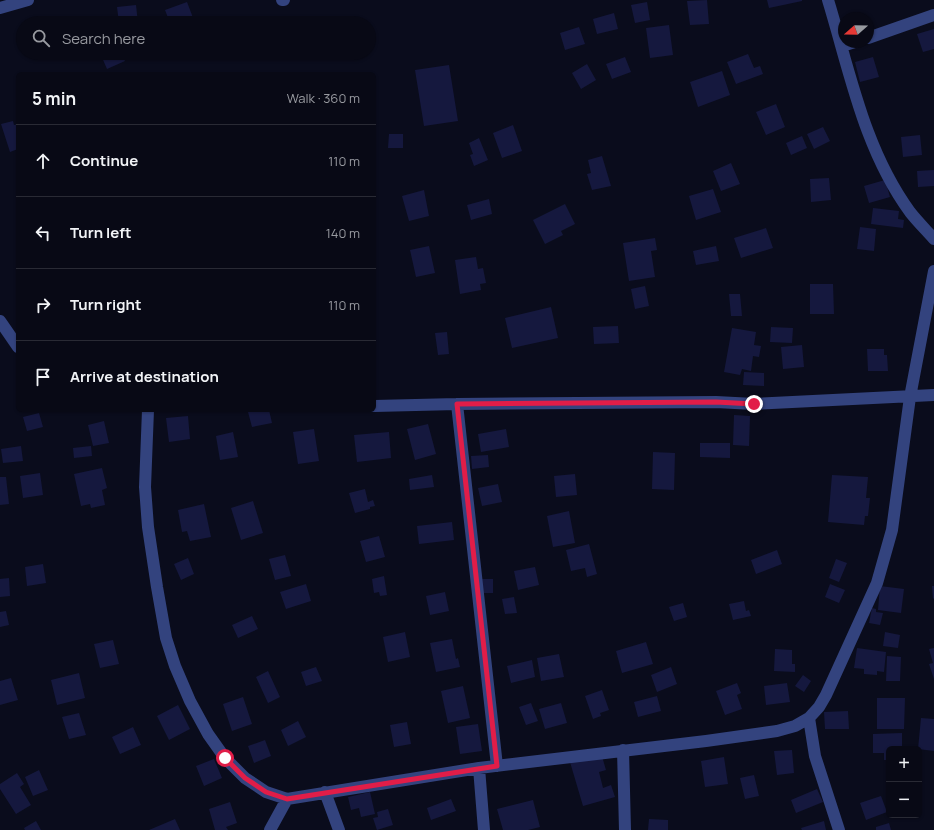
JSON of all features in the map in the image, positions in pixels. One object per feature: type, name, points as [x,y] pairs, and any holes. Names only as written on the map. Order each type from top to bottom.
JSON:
[{"type":"street","points":[[0,8],[28,0]]},
{"type":"street","points":[[828,0],[838,33]]},
{"type":"street","points":[[874,36],[934,15]]},
{"type":"street","points":[[843,48],[855,97],[870,139],[885,172],[910,212],[934,239]]},
{"type":"street","points":[[148,412],[146,487],[148,527],[166,638],[175,666],[190,701],[208,734],[225,758],[245,778],[266,792],[287,799],[479,768],[706,741],[778,730],[795,726],[809,718],[819,707],[826,695],[876,583],[892,530],[910,397],[934,271]]},
{"type":"street","points":[[0,322],[16,344]]},
{"type":"street","points":[[376,406],[716,402],[754,404],[934,395]]},
{"type":"street","points":[[457,404],[497,766]]},
{"type":"street","points":[[809,718],[815,756],[839,830]]},
{"type":"street","points":[[624,750],[625,830]]},
{"type":"street","points":[[479,768],[484,830]]},
{"type":"street","points":[[325,792],[339,830]]},
{"type":"street","points":[[270,830],[287,799]]},
{"type":"building","points":[[707,0],[709,24],[690,25],[687,1]]},
{"type":"building","points":[[767,0],[802,0],[802,1],[769,8]]},
{"type":"building","points":[[187,2],[192,16],[167,16],[165,10]]},
{"type":"building","points":[[647,2],[650,20],[635,23],[631,5]]},
{"type":"building","points":[[136,5],[137,16],[118,16],[117,7]]},
{"type":"building","points":[[614,13],[618,29],[597,34],[593,19]]},
{"type":"building","points":[[669,25],[673,55],[650,58],[646,28]]},
{"type":"building","points":[[579,27],[585,44],[565,50],[560,33]]},
{"type":"building","points":[[934,29],[934,49],[923,52],[917,34]]},
{"type":"building","points":[[748,54],[754,68],[760,66],[763,74],[736,84],[727,62]]},
{"type":"building","points":[[625,57],[631,72],[612,79],[606,64]]},
{"type":"building","points":[[873,57],[879,77],[860,82],[855,62]]},
{"type":"building","points":[[103,60],[125,61],[107,69]]},
{"type":"building","points":[[587,64],[596,80],[581,89],[572,73]]},
{"type":"building","points":[[449,65],[458,121],[424,126],[415,70]]},
{"type":"building","points":[[722,71],[730,95],[698,107],[690,82]]},
{"type":"building","points":[[776,104],[785,127],[766,135],[756,112]]},
{"type":"building","points":[[13,121],[14,125],[16,124],[16,150],[10,152],[1,124]]},
{"type":"building","points":[[513,125],[522,151],[502,158],[493,133]]},
{"type":"building","points":[[823,127],[830,141],[814,149],[807,134]]},
{"type":"building","points":[[389,134],[403,134],[403,148],[388,148]]},
{"type":"building","points":[[920,135],[922,155],[903,157],[901,137]]},
{"type":"building","points":[[802,136],[807,148],[791,155],[786,143]]},
{"type":"building","points":[[479,138],[488,160],[474,166],[470,155],[473,154],[469,143]]},
{"type":"building","points":[[602,156],[611,186],[592,190],[587,174],[591,173],[588,160]]},
{"type":"building","points":[[731,163],[740,184],[721,191],[713,171]]},
{"type":"building","points":[[934,170],[934,186],[918,187],[917,171]]},
{"type":"building","points":[[829,178],[831,200],[811,202],[810,179]]},
{"type":"building","points":[[885,180],[890,197],[869,203],[864,186]]},
{"type":"building","points":[[713,189],[721,212],[696,220],[689,196]]},
{"type":"building","points":[[424,190],[429,216],[409,221],[402,196]]},
{"type":"building","points":[[489,199],[492,214],[471,220],[467,205]]},
{"type":"building","points":[[565,204],[575,224],[561,231],[563,235],[545,244],[533,220]]},
{"type":"building","points":[[873,208],[899,211],[898,219],[904,220],[903,228],[871,224]]},
{"type":"building","points":[[860,227],[876,229],[874,251],[857,249]]},
{"type":"building","points":[[766,228],[773,248],[741,258],[734,238]]},
{"type":"building","points":[[655,238],[657,250],[651,251],[655,277],[629,281],[623,243]]},
{"type":"building","points":[[429,246],[435,273],[416,277],[410,250]]},
{"type":"building","points":[[716,246],[719,261],[696,265],[693,251]]},
{"type":"building","points":[[476,257],[478,269],[483,268],[486,283],[480,284],[481,290],[460,294],[455,260]]},
{"type":"building","points":[[810,284],[833,284],[834,314],[810,314]]},
{"type":"building","points":[[645,286],[649,306],[635,309],[631,289]]},
{"type":"building","points":[[729,294],[740,294],[742,316],[731,316]]},
{"type":"building","points":[[551,307],[558,338],[512,348],[505,318]]},
{"type":"building","points":[[618,326],[619,343],[594,344],[593,327]]},
{"type":"building","points":[[771,327],[793,328],[792,343],[770,342]]},
{"type":"building","points":[[732,328],[756,332],[754,345],[761,346],[759,357],[753,356],[751,371],[742,369],[740,375],[724,372]]},
{"type":"building","points":[[447,332],[449,354],[438,355],[435,333]]},
{"type":"building","points":[[802,345],[804,367],[783,369],[781,347]]},
{"type":"building","points":[[867,349],[884,349],[884,355],[887,355],[888,371],[868,371]]},
{"type":"building","points":[[744,372],[764,373],[764,386],[743,385]]},
{"type":"building","points":[[248,412],[269,412],[272,423],[252,427]]},
{"type":"building","points":[[39,413],[43,427],[27,431],[23,417]]},
{"type":"building","points":[[734,415],[750,416],[749,446],[733,445]]},
{"type":"building","points":[[188,416],[190,439],[169,442],[166,418]]},
{"type":"building","points":[[104,421],[109,443],[93,446],[88,425]]},
{"type":"building","points":[[428,424],[436,454],[415,460],[407,429]]},
{"type":"building","points":[[314,429],[319,461],[298,464],[293,432]]},
{"type":"building","points":[[506,429],[509,447],[481,452],[478,434]]},
{"type":"building","points":[[233,432],[238,457],[220,460],[216,436]]},
{"type":"building","points":[[389,432],[391,458],[357,462],[354,435]]},
{"type":"building","points":[[700,443],[730,443],[730,458],[700,457]]},
{"type":"building","points":[[21,446],[23,461],[3,463],[1,449]]},
{"type":"building","points":[[91,446],[92,456],[74,458],[73,448]]},
{"type":"building","points":[[653,452],[675,453],[674,490],[652,489]]},
{"type":"building","points":[[488,455],[489,467],[472,469],[471,456]]},
{"type":"building","points":[[102,468],[107,488],[102,490],[105,505],[91,508],[90,504],[81,506],[74,474]]},
{"type":"building","points":[[40,473],[43,495],[23,498],[20,476]]},
{"type":"building","points":[[575,474],[577,495],[556,497],[554,476]]},
{"type":"building","points":[[432,475],[434,487],[410,490],[409,479]]},
{"type":"building","points":[[832,475],[868,477],[866,498],[870,498],[868,516],[865,516],[864,525],[828,522]]},
{"type":"building","points":[[0,477],[6,477],[9,504],[0,505]]},
{"type":"building","points":[[498,484],[502,502],[482,506],[478,488]]},
{"type":"building","points":[[365,489],[368,502],[373,500],[375,506],[355,513],[349,493]]},
{"type":"building","points":[[253,501],[263,533],[241,540],[231,508]]},
{"type":"building","points":[[204,504],[211,537],[190,541],[187,531],[182,532],[178,510]]},
{"type":"building","points":[[569,511],[575,543],[553,547],[547,516]]},
{"type":"building","points":[[452,522],[454,540],[419,544],[417,526]]},
{"type":"building","points":[[379,536],[385,557],[366,562],[360,541]]},
{"type":"building","points":[[589,544],[597,574],[587,577],[585,568],[571,571],[566,550]]},
{"type":"building","points":[[777,550],[782,564],[756,574],[751,560]]},
{"type":"building","points":[[285,555],[291,576],[275,580],[269,559]]},
{"type":"building","points":[[188,558],[194,574],[181,580],[174,564]]},
{"type":"building","points":[[836,559],[847,563],[839,582],[829,578]]},
{"type":"building","points":[[43,564],[46,583],[27,586],[25,567]]},
{"type":"building","points":[[535,567],[539,585],[518,590],[514,571]]},
{"type":"building","points":[[384,576],[387,595],[380,596],[379,592],[374,593],[372,579]]},
{"type":"building","points":[[9,578],[10,596],[0,597],[0,579]]},
{"type":"building","points":[[481,579],[493,579],[493,593],[481,593]]},
{"type":"building","points":[[306,584],[311,601],[286,609],[280,592]]},
{"type":"building","points":[[830,584],[845,590],[839,603],[825,597]]},
{"type":"building","points":[[880,586],[904,589],[901,613],[878,610]]},
{"type":"building","points":[[932,586],[934,586],[933,599]]},
{"type":"building","points":[[445,592],[449,611],[430,615],[426,596]]},
{"type":"building","points":[[514,597],[517,613],[505,614],[502,599]]},
{"type":"building","points":[[744,601],[746,611],[749,610],[751,616],[733,620],[729,604]]},
{"type":"building","points":[[683,603],[687,617],[674,621],[669,607]]},
{"type":"building","points":[[872,608],[876,609],[876,612],[883,613],[880,625],[869,623]]},
{"type":"building","points":[[6,611],[9,625],[0,627],[0,612]]},
{"type":"building","points":[[252,616],[258,629],[238,638],[232,625]]},
{"type":"building","points":[[405,632],[410,657],[388,662],[383,637]]},
{"type":"building","points":[[885,632],[900,635],[898,648],[883,646]]},
{"type":"building","points":[[452,639],[456,659],[458,658],[460,667],[436,672],[430,643]]},
{"type":"building","points":[[113,640],[119,664],[100,668],[94,644]]},
{"type":"building","points":[[646,642],[653,664],[622,673],[616,651]]},
{"type":"building","points":[[857,648],[886,652],[884,672],[877,671],[877,675],[864,674],[864,669],[854,668]]},
{"type":"building","points":[[934,648],[934,679],[929,664],[933,663],[929,649]]},
{"type":"building","points":[[775,649],[792,650],[792,664],[795,664],[795,672],[774,671]]},
{"type":"building","points":[[559,654],[564,677],[541,681],[537,658]]},
{"type":"building","points":[[887,656],[901,657],[900,681],[886,681]]},
{"type":"building","points":[[532,660],[535,677],[511,683],[507,666]]},
{"type":"building","points":[[316,667],[322,681],[306,686],[301,672]]},
{"type":"building","points":[[671,667],[677,684],[657,692],[651,675]]},
{"type":"building","points":[[268,671],[280,697],[268,703],[256,677]]},
{"type":"building","points":[[79,673],[85,698],[57,705],[51,680]]},
{"type":"building","points":[[803,675],[811,681],[804,692],[795,686]]},
{"type":"building","points":[[11,678],[18,700],[0,705],[0,681]]},
{"type":"building","points":[[737,683],[741,693],[737,695],[742,709],[725,715],[716,691]]},
{"type":"building","points":[[787,683],[790,702],[766,705],[764,686]]},
{"type":"building","points":[[463,686],[470,718],[448,723],[441,691]]},
{"type":"building","points":[[602,690],[609,710],[600,713],[601,716],[593,719],[585,696]]},
{"type":"building","points":[[657,696],[661,711],[638,717],[634,702]]},
{"type":"building","points":[[243,697],[252,724],[232,731],[223,704]]},
{"type":"building","points":[[877,698],[905,698],[904,729],[877,729]]},
{"type":"building","points":[[531,703],[538,721],[526,725],[519,707]]},
{"type":"building","points":[[561,703],[567,723],[545,729],[539,709]]},
{"type":"building","points":[[178,705],[190,729],[169,740],[157,716]]},
{"type":"building","points":[[848,711],[849,729],[825,729],[824,712]]},
{"type":"building","points":[[79,713],[86,735],[69,739],[62,717]]},
{"type":"building","points":[[921,718],[934,719],[934,751],[922,750],[922,746],[918,746]]},
{"type":"building","points":[[298,721],[306,737],[288,746],[281,730]]},
{"type":"building","points":[[407,722],[411,744],[394,747],[390,725]]},
{"type":"building","points":[[478,724],[482,751],[460,754],[456,727]]},
{"type":"building","points":[[133,727],[141,745],[120,754],[112,737]]},
{"type":"building","points":[[902,733],[902,746],[886,746],[886,760],[884,760],[884,753],[873,753],[873,734]]},
{"type":"building","points":[[265,740],[271,756],[254,763],[248,746]]},
{"type":"building","points":[[792,750],[794,773],[777,775],[774,751]]},
{"type":"building","points":[[601,753],[606,770],[599,772],[603,788],[611,785],[615,797],[583,806],[570,762]]},
{"type":"building","points":[[724,757],[728,784],[705,787],[701,761]]},
{"type":"building","points":[[214,759],[222,778],[204,786],[196,766]]},
{"type":"building","points":[[39,770],[48,790],[33,796],[25,777]]},
{"type":"building","points":[[17,773],[24,784],[20,787],[31,805],[16,814],[0,789],[0,784]]},
{"type":"building","points":[[754,775],[759,796],[745,799],[740,778]]},
{"type":"building","points":[[817,789],[823,802],[796,813],[791,800]]},
{"type":"building","points":[[370,792],[375,814],[361,817],[359,808],[351,810],[348,797]]},
{"type":"building","points":[[881,796],[886,812],[866,820],[860,803]]},
{"type":"building","points":[[451,799],[456,811],[431,820],[427,808]]},
{"type":"building","points":[[533,800],[540,827],[528,830],[503,830],[497,809]]},
{"type":"building","points":[[230,802],[237,823],[226,827],[228,830],[215,830],[209,809]]},
{"type":"building","points":[[388,809],[393,825],[377,830],[373,818],[378,817],[377,812]]},
{"type":"building","points":[[175,819],[180,830],[149,830]]},
{"type":"building","points":[[649,819],[668,820],[668,830],[648,830]]},
{"type":"building","points":[[36,821],[41,830],[25,830],[24,828]]},
{"type":"building","points":[[824,821],[826,830],[802,830],[801,828]]},
{"type":"building","points":[[889,823],[891,830],[876,830],[876,827]]},
{"type":"route","points":[[225,758],[245,778],[266,792],[287,799],[497,766],[457,404],[716,402],[754,404]]}]
